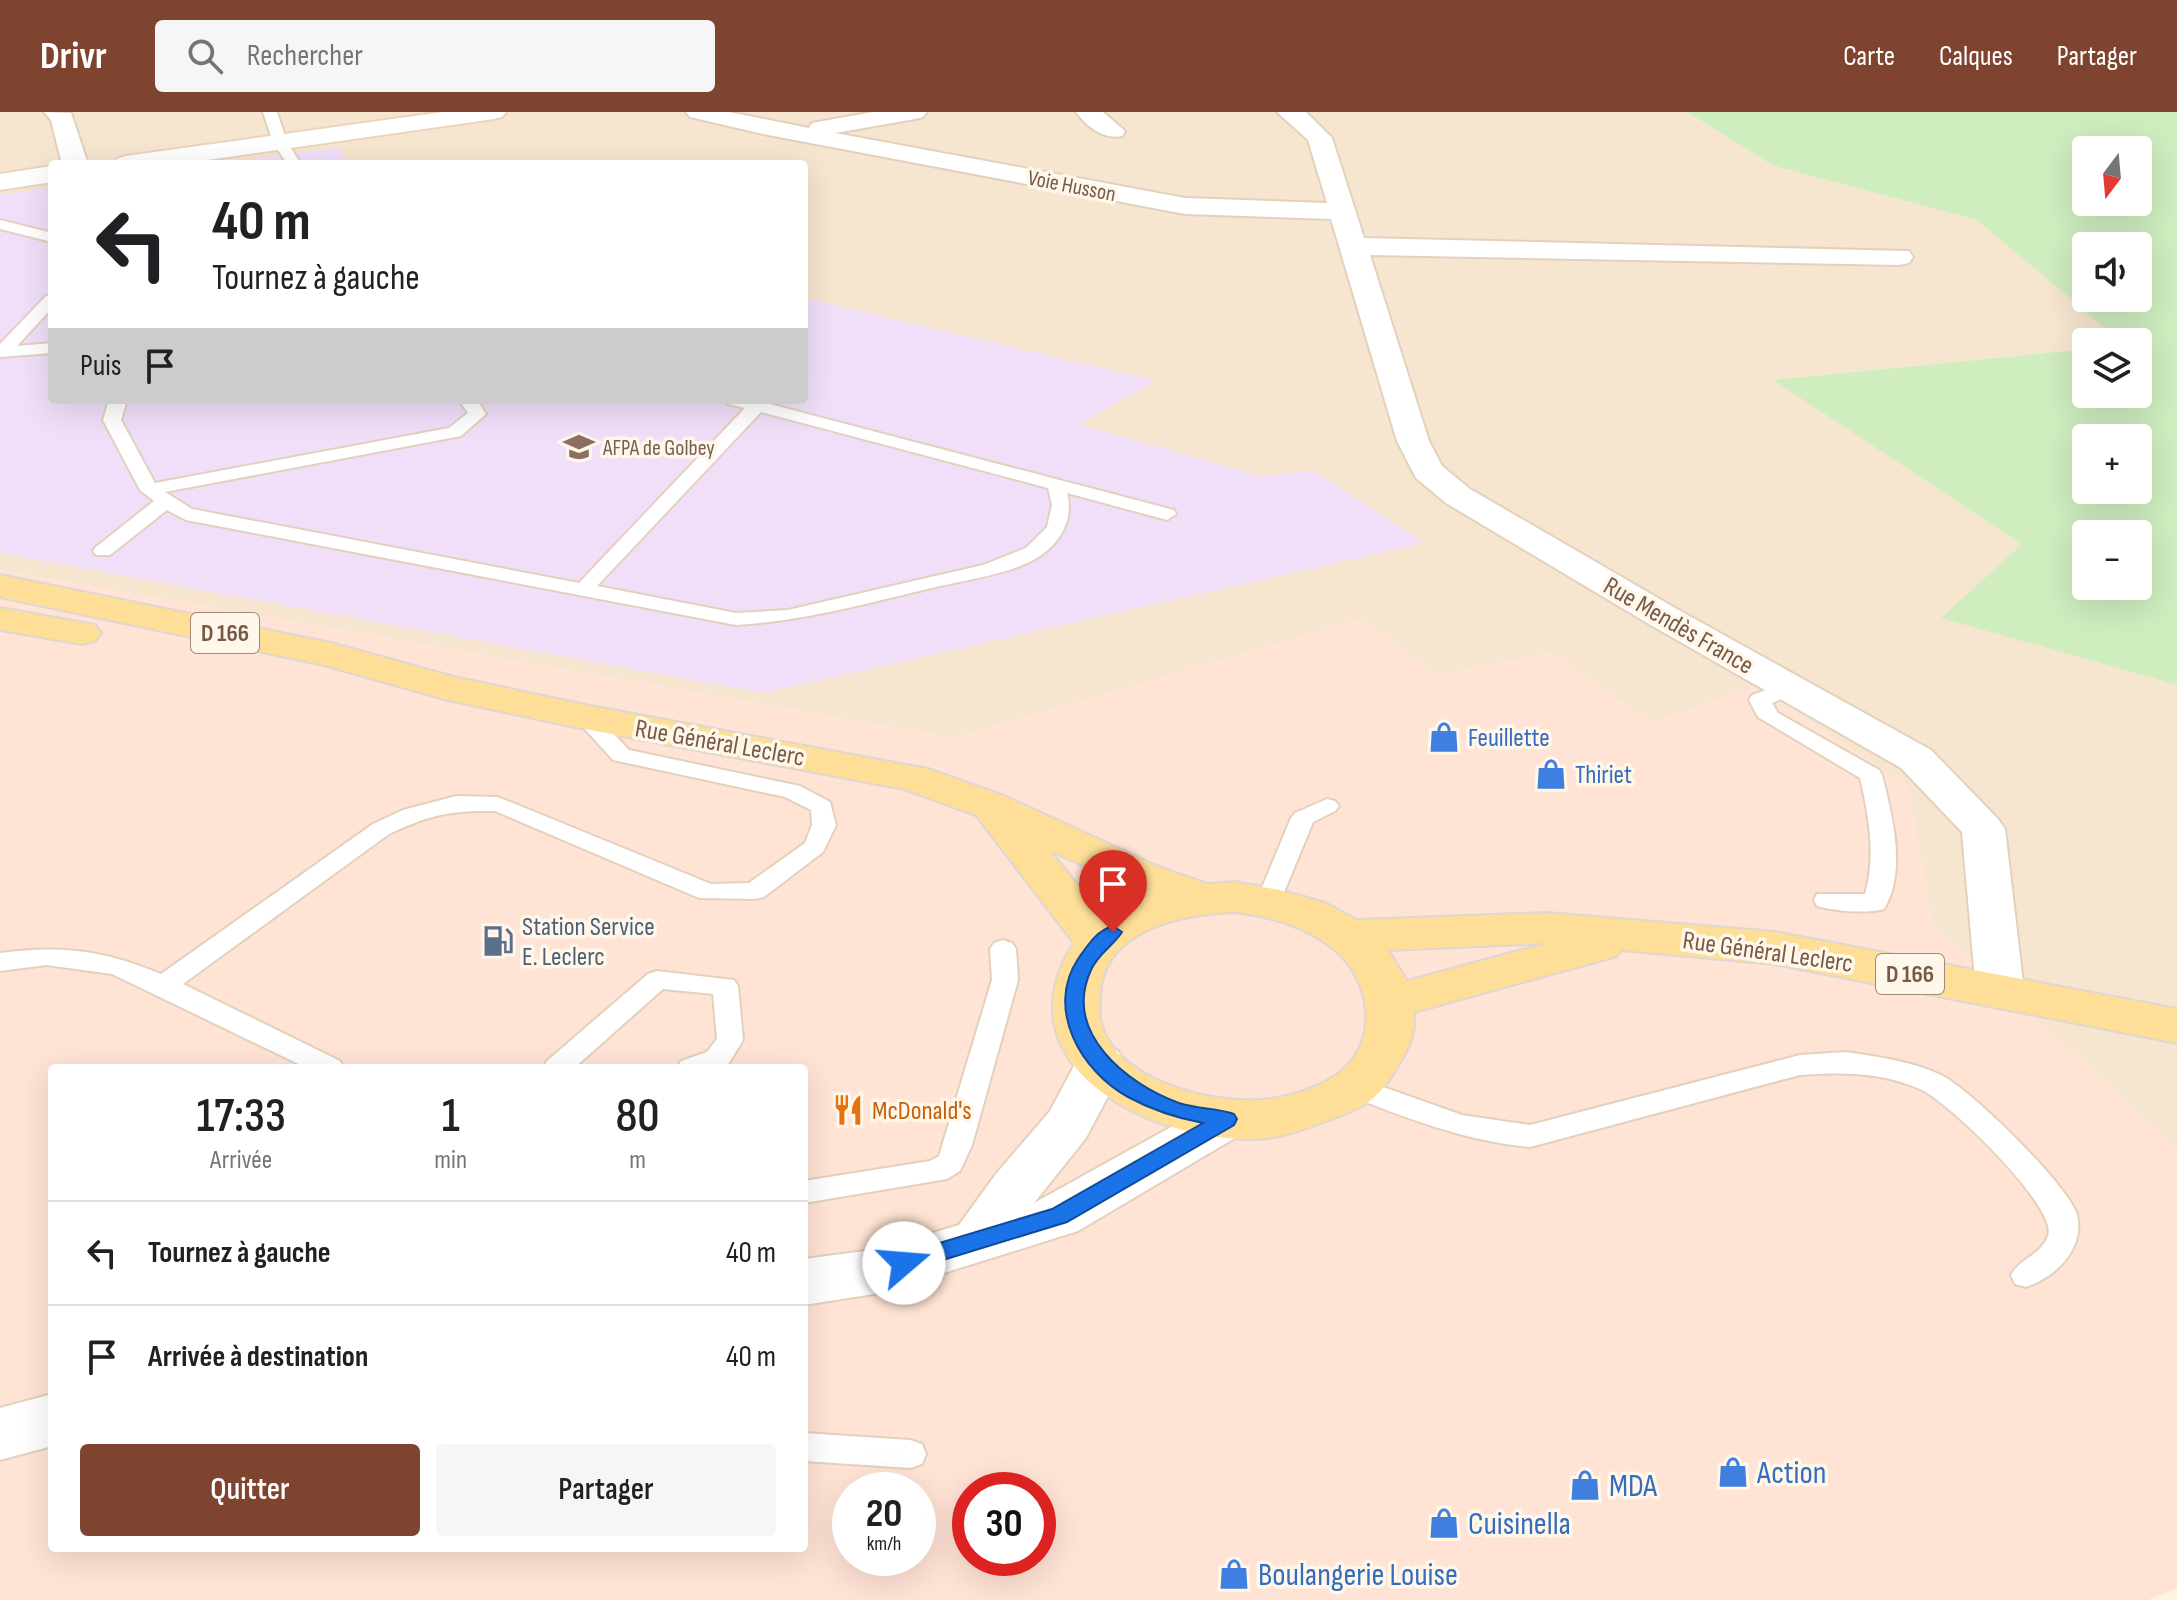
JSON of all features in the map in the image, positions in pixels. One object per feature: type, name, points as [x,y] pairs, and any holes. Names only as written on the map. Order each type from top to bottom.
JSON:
[{"type":"main road","name":"Rue Général Leclerc","points":[[0,586],[331,655],[448,688],[585,717],[913,778],[989,805],[1145,878],[1201,898]]},
{"type":"main road","name":"Rue Général Leclerc","points":[[0,619],[310,673],[448,688]]},
{"type":"main road","points":[[989,805],[1099,943]]},
{"type":"main road","points":[[1235,897],[1268,902],[1311,915],[1347,936],[1377,967],[1391,1002],[1389,1039],[1355,1087],[1282,1116],[1227,1119],[1177,1111],[1134,1091],[1100,1064],[1080,1033],[1074,1001],[1081,970],[1099,943],[1127,921],[1161,906],[1201,898],[1235,897]]},
{"type":"main road","name":"Rue Général Leclerc","points":[[1347,936],[1547,928],[1775,948],[2177,1026]]},
{"type":"main road","name":"Rue Général Leclerc","points":[[1391,1002],[1642,935]]},
{"type":"street","points":[[56,112],[62,118],[74,160]]},
{"type":"street","points":[[154,160],[494,112]]},
{"type":"street","name":"Voie Husson","points":[[698,112],[804,135],[1185,206],[1251,210],[1348,228]]},
{"type":"street","points":[[804,135],[830,124],[915,112]]},
{"type":"street","points":[[1088,112],[1113,131]]},
{"type":"street","name":"Rue Mendès France","points":[[1289,112],[1305,122],[1320,138],[1413,441],[1428,471],[1458,496],[1916,759],[1983,829],[2000,991]]},
{"type":"street","points":[[0,182],[48,175]]},
{"type":"street","points":[[1348,228],[1899,257]]},
{"type":"street","points":[[979,1239],[1015,1188],[1068,1124],[1100,1064]]},
{"type":"street","points":[[808,1281],[880,1271],[1059,1216],[1227,1119]]},
{"type":"street","points":[[0,1434],[48,1421]]},
{"type":"lane","points":[[270,112],[280,142],[291,160]]},
{"type":"lane","points":[[0,224],[48,237]]},
{"type":"lane","points":[[2,351],[48,303]]},
{"type":"lane","points":[[2,351],[48,348]]},
{"type":"lane","points":[[117,404],[112,420],[157,496],[186,514],[736,619],[788,616],[989,569],[1033,552],[1056,529],[1061,505],[1056,485]]},
{"type":"lane","points":[[103,551],[157,496],[455,432],[477,414],[471,404]]},
{"type":"lane","points":[[749,404],[1167,514]]},
{"type":"lane","points":[[583,590],[757,406]]},
{"type":"lane","points":[[1788,688],[1760,700],[1769,717],[1871,775],[1881,816],[1882,883],[1875,903],[1826,900]]},
{"type":"lane","points":[[163,985],[381,829],[411,815],[456,803],[498,804],[708,892],[755,891],[815,847],[824,825],[822,807],[792,791],[621,755],[585,717]]},
{"type":"lane","points":[[1268,902],[1303,818],[1327,806]]},
{"type":"lane","points":[[808,1191],[937,1171],[950,1163],[958,1145],[1005,980],[1003,949]]},
{"type":"lane","points":[[0,962],[46,956],[118,966],[322,1064]]},
{"type":"lane","points":[[562,1064],[657,980],[725,986],[730,1040],[717,1059],[703,1064]]},
{"type":"lane","points":[[1355,1087],[1457,1126],[1496,1134],[1530,1136],[1800,1065],[1846,1062],[1891,1069],[1933,1083],[1993,1130],[2062,1213],[2064,1237],[2046,1263],[2026,1275]]},
{"type":"lane","points":[[808,1447],[910,1454]]},
{"type":"shaded area","points":[[0,112],[1687,112],[1774,166],[1977,220],[2072,300],[2072,312],[2086,312],[2104,328],[2072,328],[2072,350],[1774,380],[2023,544],[1942,618],[2177,685],[2177,1149],[1932,923],[1908,787],[1756,686],[1652,723],[1552,653],[1436,675],[1362,619],[954,738],[0,570]]},
{"type":"shaded area","points":[[338,147],[346,160],[244,160]]},
{"type":"shaded area","name":"AFPA de Golbey","points":[[48,188],[48,404],[808,404],[808,299],[1156,381],[1079,424],[1259,476],[1314,471],[1424,543],[763,693],[0,553],[0,195]]},
{"type":"shaded area","points":[[0,570],[954,738],[1362,618],[1436,675],[1552,653],[1652,723],[1756,686],[1908,787],[1932,923],[2177,1149],[2177,1588],[2148,1600],[0,1600]]},
{"type":"green space","points":[[1687,112],[2177,112],[2177,685],[1941,618],[2022,544],[1773,380],[2072,350],[2072,408],[2152,408],[2152,328],[2104,328],[2086,312],[2152,312],[2152,232],[2072,232],[2072,300],[1977,220],[1774,166]]},
{"type":"place","name":"AFPA de Golbey","points":[[579,447]]},
{"type":"place","name":"Feuillette","points":[[1444,737]]},
{"type":"place","name":"Thiriet","points":[[1551,774]]},
{"type":"place","name":"Station Service E. Leclerc","points":[[498,941]]},
{"type":"place","name":"McDonald's","points":[[848,1110]]},
{"type":"place","name":"Action","points":[[1733,1472]]},
{"type":"place","name":"MDA","points":[[1585,1485]]},
{"type":"place","name":"Cuisinella","points":[[1444,1523]]},
{"type":"place","name":"Boulangerie Louise","points":[[1234,1574]]},
{"type":"route","points":[[904,1263],[1059,1216],[1227,1119],[1177,1111],[1134,1091],[1100,1064],[1080,1033],[1074,1001],[1081,970],[1099,943],[1113,932]]}]
